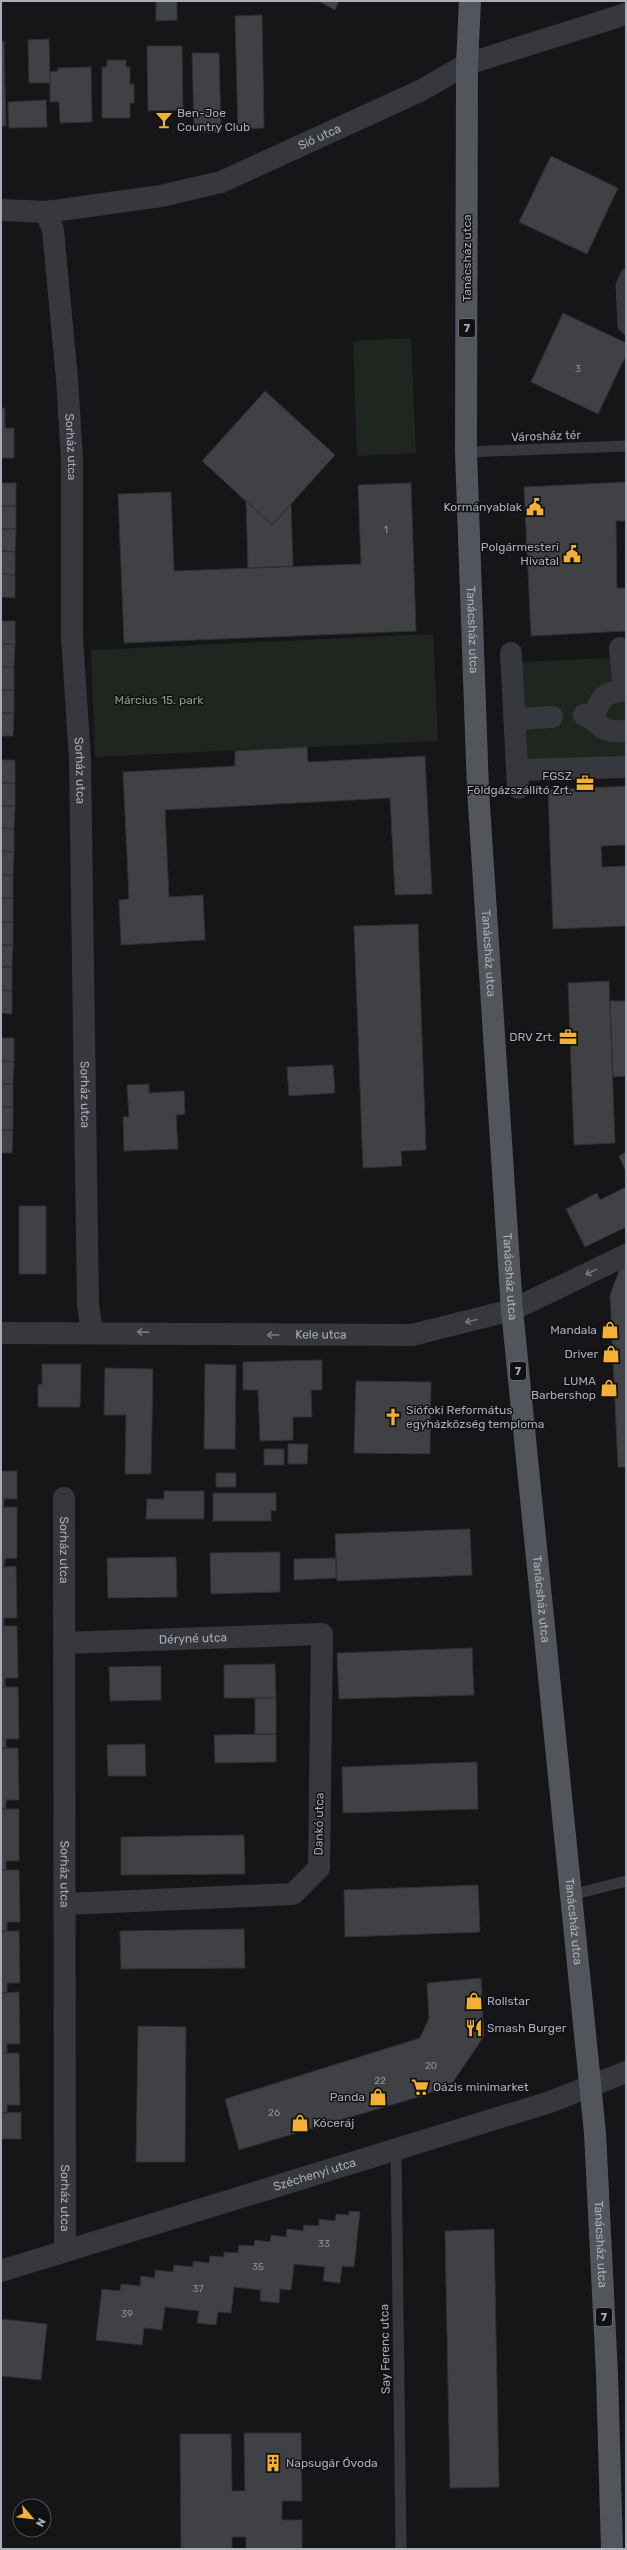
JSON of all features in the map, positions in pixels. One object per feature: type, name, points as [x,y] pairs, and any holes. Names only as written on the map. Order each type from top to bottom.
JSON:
[{"type":"main road","name":"Tanácsház utca","points":[[470,1],[467,64],[466,452],[478,790],[512,1310],[590,2086],[607,2374],[612,2549]]},
{"type":"street","name":"Sió utca","points":[[1,210],[46,212],[161,196],[221,182],[420,91],[467,64],[626,14]]},
{"type":"street","name":"Sorház utca","points":[[46,212],[53,230],[67,379],[72,458],[72,637],[80,760],[88,1305],[92,1332]]},
{"type":"street","points":[[620,648],[625,690],[605,696],[598,702],[589,717],[599,727],[626,736]]},
{"type":"street","points":[[511,653],[518,779],[626,767]]},
{"type":"street","points":[[515,719],[552,717]]},
{"type":"street","name":"Kele utca","points":[[1,1333],[92,1332],[412,1335],[512,1310],[626,1255]]},
{"type":"street","name":"Sorház utca","points":[[64,1498],[65,2250]]},
{"type":"street","name":"Déryné utca","points":[[64,1643],[322,1634]]},
{"type":"street","name":"Dankó utca","points":[[64,1904],[293,1894],[319,1868],[322,1634]]},
{"type":"street","name":"Széchenyi utca","points":[[1,2271],[396,2148],[550,2102],[626,2072]]},
{"type":"lane","points":[[626,274],[621,285],[623,326],[626,329]]},
{"type":"lane","name":"Városház tér","points":[[466,452],[626,446]]},
{"type":"lane","points":[[571,1895],[626,1881]]},
{"type":"lane","name":"Say Ferenc utca","points":[[396,2148],[401,2549]]},
{"type":"green space","points":[[411,338],[416,453],[357,456],[353,341]]},
{"type":"green space","name":"Március 15. park","points":[[433,634],[438,741],[95,757],[91,650]]},
{"type":"green space","points":[[626,657],[626,771],[514,781],[508,663]]},
{"type":"building","points":[[156,1],[177,1],[177,20],[156,21]]},
{"type":"building","points":[[318,1],[339,1],[335,10]]},
{"type":"building","points":[[262,15],[264,128],[238,129],[235,16]]},
{"type":"building","points":[[49,39],[50,83],[29,83],[28,40]]},
{"type":"building","points":[[4,41],[6,126],[1,126],[1,42]]},
{"type":"building","points":[[147,46],[182,46],[183,110],[148,111]]},
{"type":"building","points":[[192,53],[219,53],[221,132],[194,132]]},
{"type":"building","points":[[107,60],[126,60],[126,67],[130,67],[130,84],[134,84],[134,103],[130,103],[130,118],[102,118],[102,67],[107,67]]},
{"type":"building","points":[[91,67],[92,122],[60,123],[59,102],[50,102],[50,72],[58,71],[58,68]]},
{"type":"building","points":[[46,100],[47,127],[9,128],[8,102]]},
{"type":"building","points":[[551,156],[618,188],[587,254],[519,222]]},
{"type":"building","points":[[563,313],[626,343],[626,355],[598,414],[531,382]]},
{"type":"building","points":[[265,391],[335,455],[272,525],[202,461]]},
{"type":"building","points":[[1,408],[5,408],[5,428],[14,428],[14,458],[1,458]]},
{"type":"building","name":"Polgármesteri Hivatal","points":[[626,482],[626,521],[616,521],[617,588],[626,588],[626,631],[531,636],[524,487]]},
{"type":"building","points":[[1,483],[16,483],[16,506],[1,506]]},
{"type":"building","points":[[411,483],[416,631],[124,643],[118,494],[171,492],[174,571],[361,564],[358,485]]},
{"type":"building","points":[[246,501],[272,525],[291,504],[293,566],[248,568]]},
{"type":"building","points":[[1,506],[16,506],[16,529],[1,529]]},
{"type":"building","points":[[1,529],[16,529],[15,552],[1,551]]},
{"type":"building","points":[[1,551],[15,552],[15,575],[1,574]]},
{"type":"building","points":[[1,574],[15,575],[15,598],[1,597]]},
{"type":"building","points":[[1,621],[15,621],[15,644],[1,644]]},
{"type":"building","points":[[1,644],[15,644],[14,667],[1,667]]},
{"type":"building","points":[[1,667],[14,667],[14,690],[1,690]]},
{"type":"building","points":[[1,690],[14,690],[14,713],[1,713]]},
{"type":"building","points":[[1,713],[14,713],[13,736],[1,736]]},
{"type":"building","points":[[307,747],[308,762],[425,756],[432,894],[395,895],[390,798],[165,810],[169,897],[203,895],[205,940],[121,945],[119,900],[129,899],[123,772],[235,766],[235,751]]},
{"type":"building","points":[[1,760],[15,760],[15,783],[1,783]]},
{"type":"building","points":[[1,783],[15,783],[15,806],[1,806]]},
{"type":"building","points":[[626,786],[626,845],[601,846],[602,867],[626,866],[626,926],[553,929],[548,790]]},
{"type":"building","points":[[1,806],[15,806],[14,829],[1,828]]},
{"type":"building","points":[[1,828],[14,829],[14,852],[1,851]]},
{"type":"building","points":[[1,851],[14,852],[13,875],[1,875]]},
{"type":"building","points":[[1,875],[13,875],[13,898],[1,898]]},
{"type":"building","points":[[1,898],[13,898],[13,922],[1,922]]},
{"type":"building","points":[[1,922],[13,922],[13,945],[1,945]]},
{"type":"building","points":[[418,924],[426,1150],[401,1151],[402,1166],[363,1168],[354,926]]},
{"type":"building","points":[[1,945],[13,945],[12,967],[1,967]]},
{"type":"building","points":[[1,967],[12,967],[12,991],[1,990]]},
{"type":"building","points":[[609,981],[615,1143],[574,1145],[568,983]]},
{"type":"building","points":[[1,990],[12,991],[12,1014],[1,1013]]},
{"type":"building","points":[[610,1001],[626,1001],[626,1076],[613,1077]]},
{"type":"building","points":[[1,1038],[14,1038],[14,1062],[1,1061]]},
{"type":"building","points":[[1,1061],[14,1062],[13,1084],[1,1084]]},
{"type":"building","points":[[333,1065],[335,1093],[289,1096],[287,1067]]},
{"type":"building","points":[[1,1084],[13,1084],[13,1107],[1,1107]]},
{"type":"building","points":[[149,1084],[149,1093],[184,1091],[185,1114],[176,1115],[178,1149],[124,1151],[123,1117],[129,1117],[127,1085]]},
{"type":"building","points":[[1,1107],[13,1107],[13,1130],[1,1130]]},
{"type":"building","points":[[1,1130],[13,1130],[12,1153],[1,1153]]},
{"type":"building","points":[[626,1152],[626,1172],[619,1156]]},
{"type":"building","points":[[626,1187],[626,1227],[585,1247],[566,1209],[597,1193],[600,1200]]},
{"type":"building","points":[[19,1206],[46,1206],[46,1274],[19,1274]]},
{"type":"building","points":[[626,1265],[626,1467],[618,1467],[610,1295],[621,1266]]},
{"type":"building","points":[[322,1360],[322,1390],[311,1390],[312,1417],[293,1417],[293,1440],[260,1441],[258,1390],[243,1390],[243,1362]]},
{"type":"building","points":[[42,1364],[81,1364],[80,1407],[38,1407],[38,1385],[42,1384]]},
{"type":"building","points":[[205,1364],[236,1365],[235,1449],[204,1449]]},
{"type":"building","points":[[105,1368],[153,1369],[151,1474],[125,1474],[126,1415],[104,1415]]},
{"type":"building","name":"Siófoki Református egyházközség temploma","points":[[356,1381],[431,1382],[430,1454],[354,1453]]},
{"type":"building","points":[[288,1444],[308,1444],[307,1464],[288,1464]]},
{"type":"building","points":[[264,1449],[284,1449],[284,1465],[264,1465]]},
{"type":"building","points":[[1,1471],[17,1471],[17,1499],[4,1499],[4,1507],[1,1507]]},
{"type":"building","points":[[216,1473],[236,1473],[236,1487],[216,1487]]},
{"type":"building","points":[[164,1491],[204,1491],[204,1519],[146,1519],[147,1499],[164,1499]]},
{"type":"building","points":[[213,1493],[276,1493],[276,1511],[271,1510],[271,1521],[213,1521]]},
{"type":"building","points":[[1,1507],[17,1507],[17,1558],[5,1559],[4,1567],[1,1567]]},
{"type":"building","points":[[470,1529],[472,1575],[337,1581],[335,1534]]},
{"type":"building","points":[[280,1552],[280,1592],[211,1594],[210,1553]]},
{"type":"building","points":[[176,1557],[177,1597],[108,1598],[107,1558]]},
{"type":"building","points":[[336,1558],[336,1578],[294,1580],[294,1559]]},
{"type":"building","points":[[16,1566],[17,1618],[4,1618],[4,1626],[1,1626],[1,1567]]},
{"type":"building","points":[[1,1626],[17,1626],[18,1678],[5,1678],[5,1687],[1,1687]]},
{"type":"building","points":[[472,1648],[474,1695],[339,1699],[337,1653]]},
{"type":"building","points":[[275,1664],[276,1698],[224,1698],[224,1665]]},
{"type":"building","points":[[161,1666],[161,1700],[110,1701],[109,1667]]},
{"type":"building","points":[[1,1687],[18,1687],[19,1739],[6,1739],[6,1748],[1,1748]]},
{"type":"building","points":[[255,1698],[276,1698],[276,1734],[255,1734]]},
{"type":"building","points":[[276,1734],[276,1762],[215,1763],[214,1735]]},
{"type":"building","points":[[145,1744],[146,1776],[108,1776],[107,1745]]},
{"type":"building","points":[[1,1748],[18,1748],[19,1800],[6,1800],[6,1809],[1,1809]]},
{"type":"building","points":[[477,1762],[478,1809],[343,1813],[342,1767]]},
{"type":"building","points":[[1,1809],[19,1809],[19,1861],[6,1861],[6,1870],[1,1870]]},
{"type":"building","points":[[244,1835],[245,1874],[121,1875],[121,1837]]},
{"type":"building","points":[[1,1870],[19,1870],[20,1922],[7,1922],[7,1931],[1,1931]]},
{"type":"building","points":[[478,1885],[480,1932],[345,1937],[344,1890]]},
{"type":"building","points":[[244,1929],[245,1968],[121,1969],[120,1931]]},
{"type":"building","points":[[1,1931],[19,1931],[20,1983],[7,1983],[7,1992],[1,1993]]},
{"type":"building","points":[[481,1978],[484,2036],[453,2082],[425,2095],[239,2150],[225,2099],[420,2038],[429,2018],[427,1983]]},
{"type":"building","points":[[19,1992],[20,2044],[7,2044],[7,2053],[1,2053],[1,1993]]},
{"type":"building","points":[[138,2026],[186,2027],[185,2162],[136,2162]]},
{"type":"building","points":[[1,2053],[19,2053],[20,2105],[7,2105],[7,2112],[1,2113]]},
{"type":"building","points":[[21,2112],[21,2139],[1,2139],[1,2113]]},
{"type":"building","points":[[349,2211],[360,2212],[354,2267],[342,2266],[340,2283],[323,2281],[325,2267],[294,2264],[291,2290],[280,2289],[279,2303],[260,2301],[261,2290],[234,2287],[231,2313],[218,2312],[216,2325],[197,2323],[199,2311],[165,2307],[162,2330],[144,2328],[142,2345],[96,2340],[102,2289],[120,2291],[121,2284],[140,2286],[141,2276],[155,2278],[155,2270],[173,2272],[174,2265],[193,2267],[193,2261],[209,2263],[210,2256],[224,2257],[224,2252],[238,2253],[239,2245],[254,2246],[255,2240],[270,2242],[271,2235],[286,2237],[287,2229],[303,2231],[304,2225],[319,2226],[319,2219],[335,2221],[336,2214],[349,2215]]},
{"type":"building","points":[[494,2229],[499,2487],[450,2488],[445,2231]]},
{"type":"building","points":[[1,2319],[47,2324],[41,2380],[1,2376]]},
{"type":"building","name":"Napsugár Óvoda","points":[[244,2433],[301,2433],[302,2501],[282,2501],[282,2520],[302,2520],[302,2549],[246,2549],[246,2537],[232,2537],[232,2549],[181,2549],[180,2434],[231,2434],[232,2491],[245,2491]]},
{"type":"place","name":"Ben-Joe Country Club","points":[[164,120]]},
{"type":"place","name":"Kormányablak","points":[[535,507]]},
{"type":"place","name":"Polgármesteri Hivatal","points":[[572,554]]},
{"type":"place","name":"FGSZ Földgázszállító Zrt.","points":[[585,783]]},
{"type":"place","name":"DRV Zrt.","points":[[568,1037]]},
{"type":"place","name":"Mandala","points":[[610,1330]]},
{"type":"place","name":"Driver","points":[[611,1354]]},
{"type":"place","name":"LUMA Barbershop","points":[[609,1388]]},
{"type":"place","name":"Siófoki Református egyházközség temploma","points":[[393,1417]]},
{"type":"place","name":"Rollstar","points":[[474,2001]]},
{"type":"place","name":"Smash Burger","points":[[474,2028]]},
{"type":"place","name":"Oázis minimarket","points":[[420,2087]]},
{"type":"place","name":"Panda","points":[[378,2097]]},
{"type":"place","name":"Kóceráj","points":[[300,2123]]},
{"type":"place","name":"Napsugár Óvoda","points":[[273,2463]]}]
